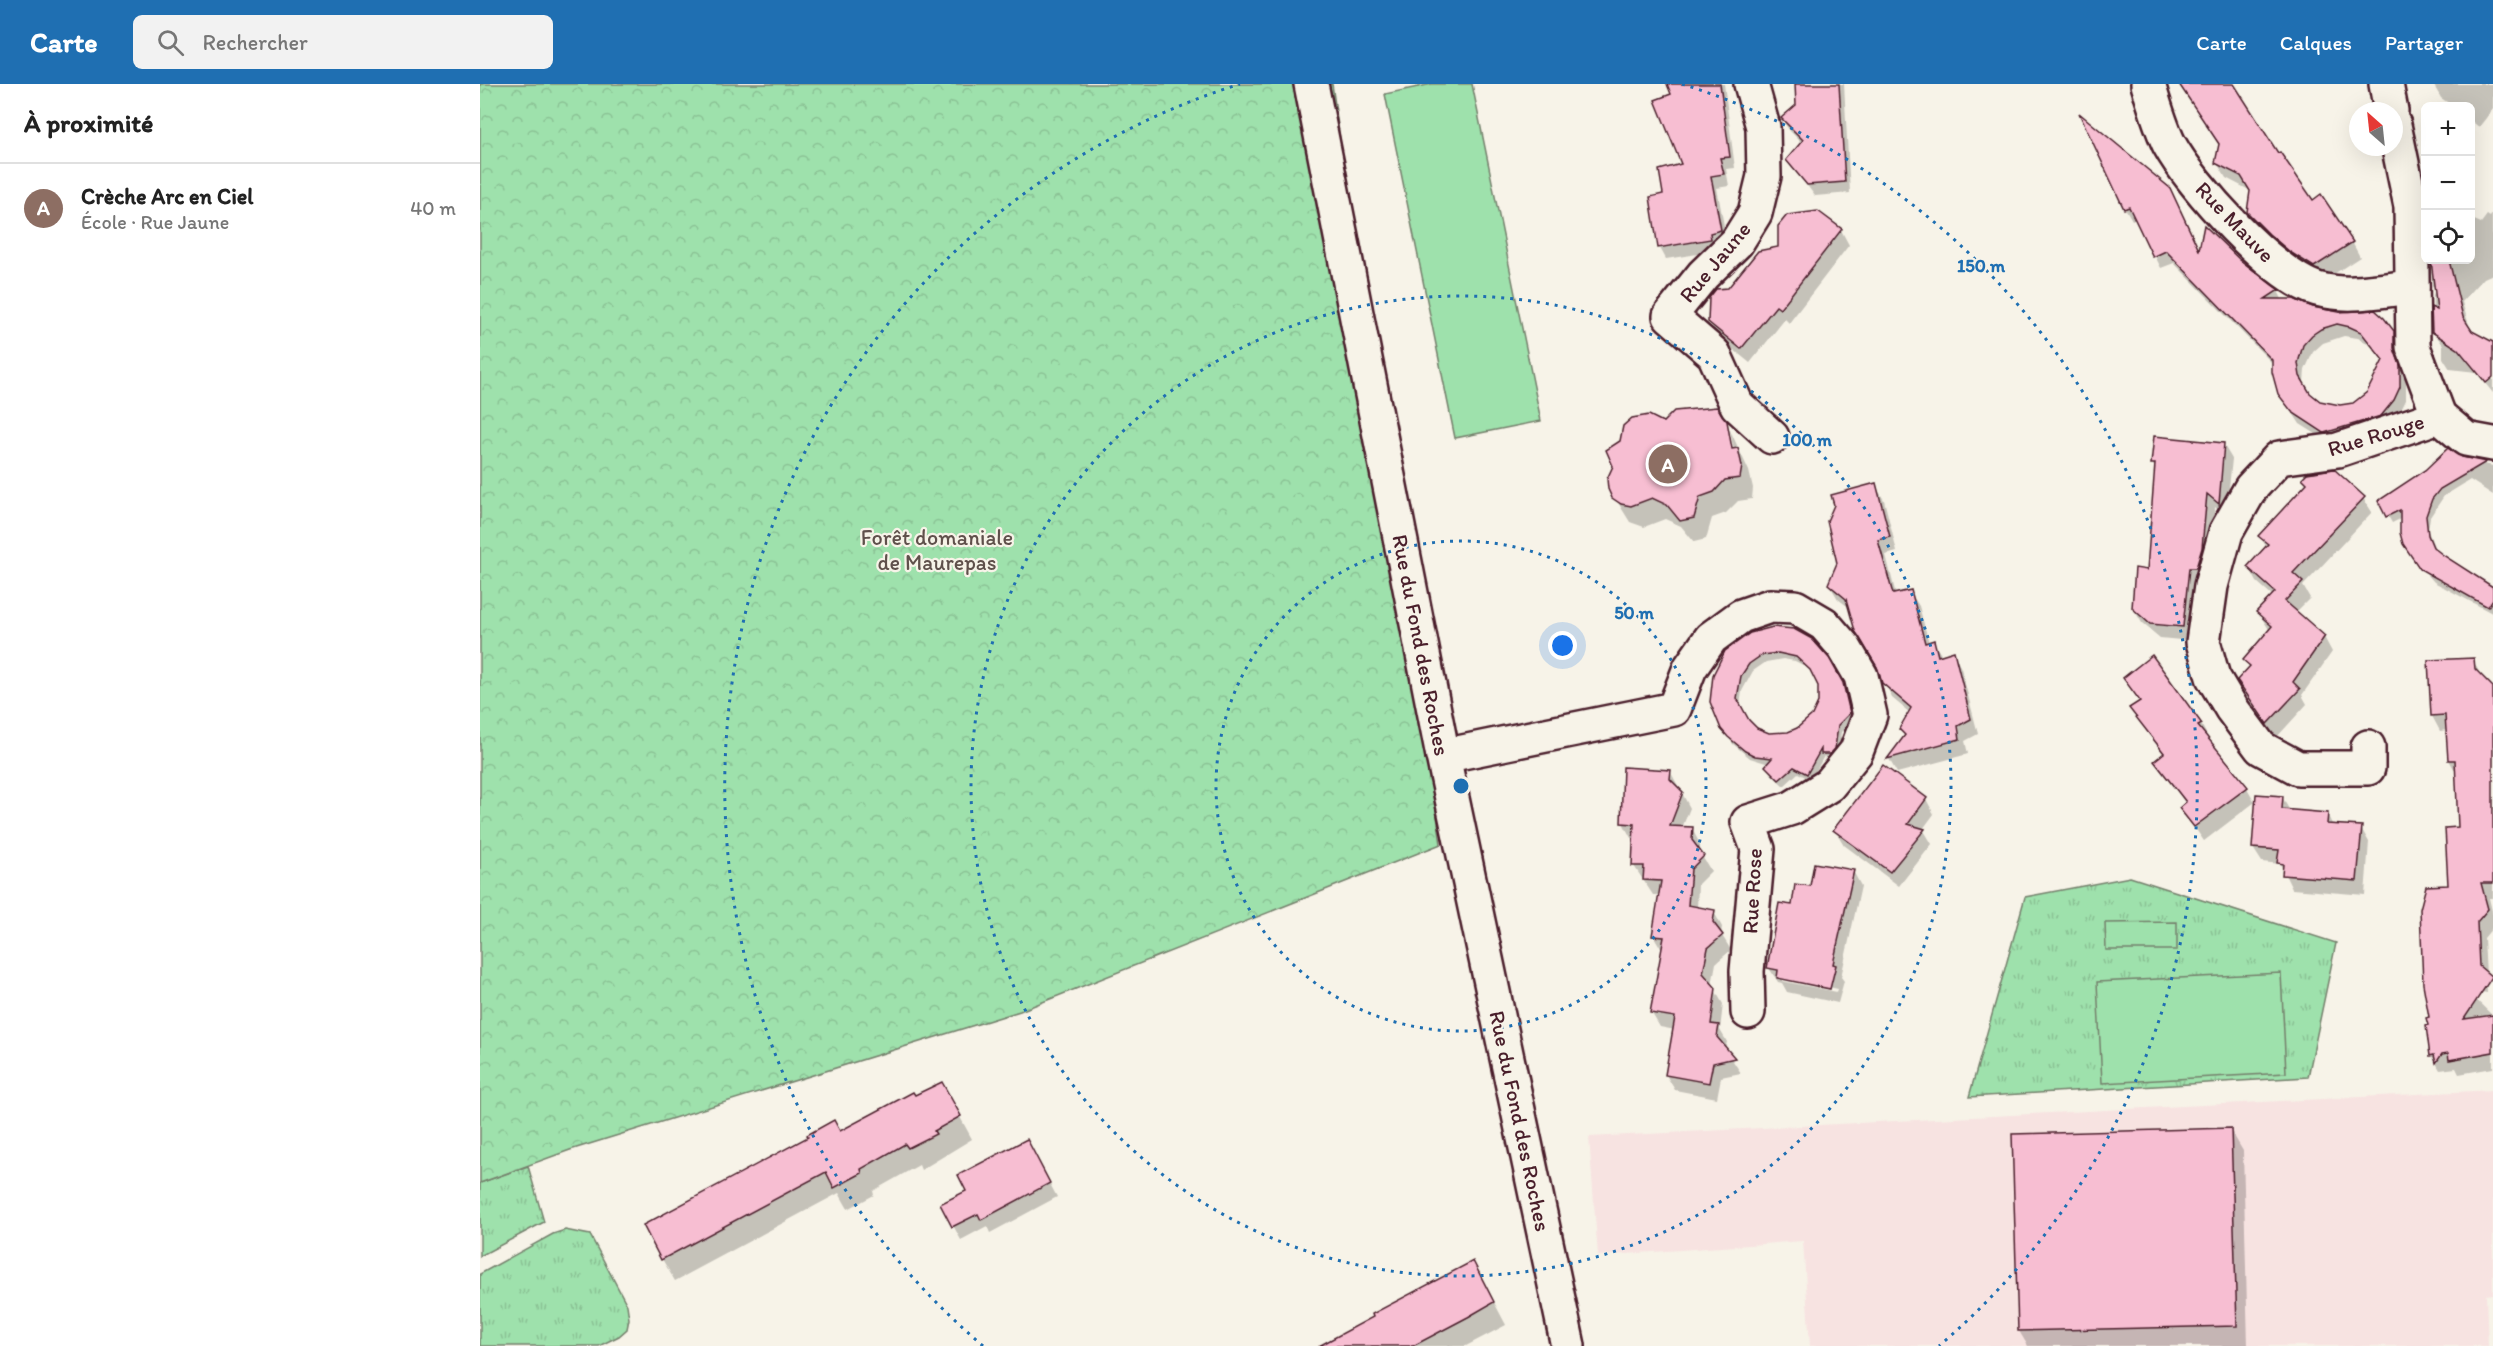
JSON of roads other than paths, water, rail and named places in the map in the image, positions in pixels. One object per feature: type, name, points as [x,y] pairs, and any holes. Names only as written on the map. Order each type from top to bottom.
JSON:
[{"type":"street","name":"Rue du Fond des Roches","points":[[1311,84],[1443,756],[1568,1346]]},
{"type":"street","name":"Rue Jaune","points":[[1751,84],[1763,127],[1764,176],[1755,213],[1737,242],[1703,275],[1670,316],[1714,354],[1737,405],[1772,437]]},
{"type":"street","name":"Rue Mauve","points":[[2148,84],[2160,123],[2183,167],[2262,256],[2293,277],[2325,291],[2345,294],[2412,287]]},
{"type":"street","points":[[2386,84],[2389,102]]},
{"type":"street","points":[[2400,156],[2411,207],[2413,347],[2439,416]]},
{"type":"street","name":"Rue Rouge","points":[[2368,747],[2368,768],[2298,768],[2261,748],[2232,709],[2213,676],[2203,642],[2211,586],[2226,532],[2251,488],[2279,458],[2338,450],[2439,416],[2466,439],[2493,444]]},
{"type":"street","name":"Rue Rose","points":[[1443,756],[1674,709],[1690,668],[1711,638],[1741,616],[1770,606],[1795,607],[1824,624],[1844,647],[1861,676],[1870,715],[1856,752],[1829,785],[1792,808],[1748,822],[1758,849],[1747,971],[1748,1012]]},
{"type":"place","name":"Crèche Arc en Ciel","points":[[1668,464]]},
{"type":"park label","name":"Forêt domaniale de Maurepas","points":[[937,550]]}]
